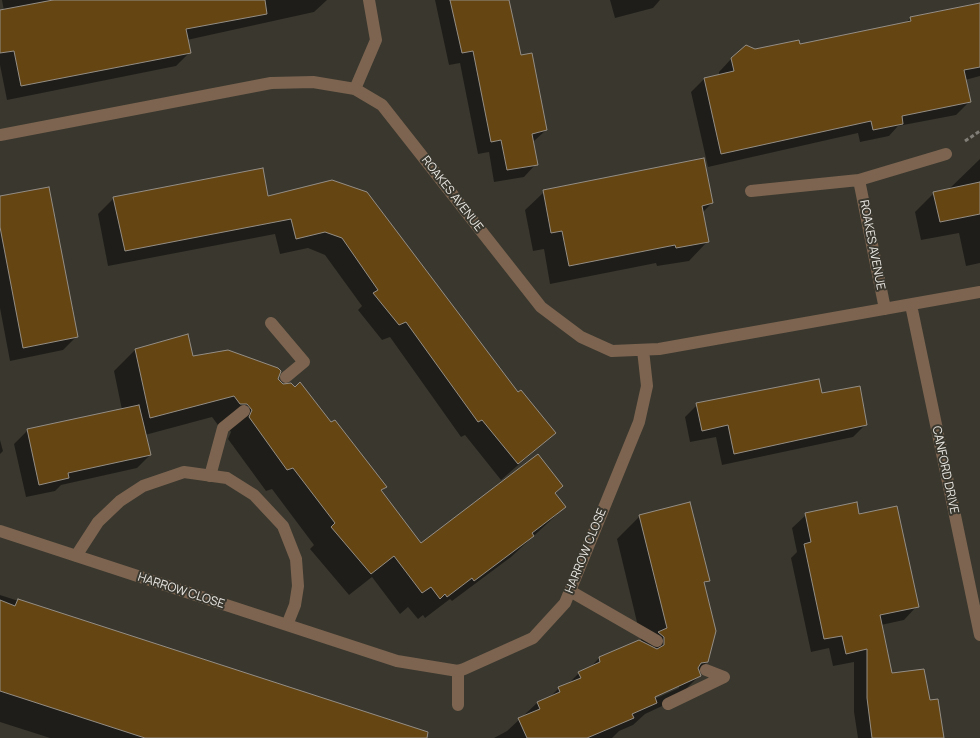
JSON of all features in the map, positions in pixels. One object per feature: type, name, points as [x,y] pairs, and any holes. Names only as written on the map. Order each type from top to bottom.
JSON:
[{"type":"street","points":[[355,89],[376,40],[369,0]]},
{"type":"street","name":"ROAKES AVENUE","points":[[0,135],[271,83],[313,82],[355,89],[382,104],[541,307],[581,336],[612,351],[659,349],[980,292]]},
{"type":"street","points":[[751,191],[859,180],[946,154]]},
{"type":"street","name":"ROAKES AVENUE","points":[[859,180],[885,309]]},
{"type":"street","name":"CANFORD DRIVE","points":[[911,305],[980,635]]},
{"type":"street","points":[[271,323],[304,362],[286,377]]},
{"type":"street","name":"HARROW CLOSE","points":[[0,531],[397,661],[458,670],[533,638],[565,603],[639,422],[647,386],[643,350]]},
{"type":"street","points":[[210,476],[223,428],[244,411]]},
{"type":"street","points":[[76,556],[98,522],[120,501],[143,486],[184,472],[227,478],[254,495],[283,526],[296,559],[298,586],[295,605],[287,625]]},
{"type":"street","points":[[570,591],[657,641]]},
{"type":"street","points":[[458,670],[458,705]]},
{"type":"street","points":[[668,704],[724,677],[706,670]]},
{"type":"building","points":[[53,0],[265,0],[267,14],[186,29],[191,53],[21,86],[14,51],[0,53],[0,10]]},
{"type":"building","points":[[450,0],[509,0],[521,55],[532,53],[547,130],[532,134],[538,165],[507,170],[501,140],[491,142],[473,51],[462,53]]},
{"type":"building","points":[[980,3],[980,67],[964,70],[971,102],[902,116],[903,124],[873,130],[871,121],[721,154],[704,78],[734,71],[731,58],[746,45],[755,49],[799,40],[800,44],[911,21],[910,17]]},
{"type":"building","points":[[704,158],[713,203],[702,206],[709,242],[676,248],[675,245],[569,266],[562,231],[551,233],[543,190]]},
{"type":"building","points":[[263,168],[268,196],[332,180],[367,192],[518,392],[521,390],[556,433],[518,464],[482,420],[478,422],[406,322],[399,325],[373,293],[378,290],[342,238],[325,232],[296,239],[291,219],[125,251],[113,197]]},
{"type":"building","points":[[980,182],[980,214],[940,222],[933,192]]},
{"type":"building","points":[[49,187],[78,337],[23,348],[0,227],[0,196]]},
{"type":"building","points":[[188,334],[193,356],[228,350],[278,368],[281,371],[278,379],[283,384],[291,383],[295,387],[300,382],[331,422],[335,420],[387,487],[381,490],[421,543],[538,454],[563,486],[555,493],[566,507],[532,533],[534,536],[474,581],[472,578],[447,597],[445,594],[440,599],[431,587],[422,593],[394,556],[371,574],[331,527],[335,523],[293,468],[287,470],[249,417],[252,410],[247,404],[240,404],[234,396],[150,418],[135,349]]},
{"type":"building","points":[[819,379],[822,393],[860,386],[867,425],[734,454],[728,425],[702,431],[696,403]]},
{"type":"building","points":[[139,405],[151,455],[68,473],[69,478],[39,485],[27,429]]},
{"type":"building","points":[[690,502],[710,581],[704,582],[716,631],[708,662],[701,663],[698,668],[701,676],[655,697],[657,703],[632,714],[634,718],[587,738],[527,738],[518,718],[540,709],[537,702],[560,692],[558,687],[581,678],[578,672],[600,662],[599,657],[639,640],[657,649],[664,645],[664,637],[658,632],[667,628],[639,515]]},
{"type":"building","points":[[857,502],[859,514],[897,506],[919,607],[880,615],[892,673],[924,669],[930,700],[938,699],[944,738],[872,738],[867,698],[867,649],[846,654],[842,636],[824,639],[804,544],[811,542],[805,513]]},
{"type":"building","points":[[18,599],[428,732],[427,738],[145,738],[0,691],[0,600],[15,606]]}]
